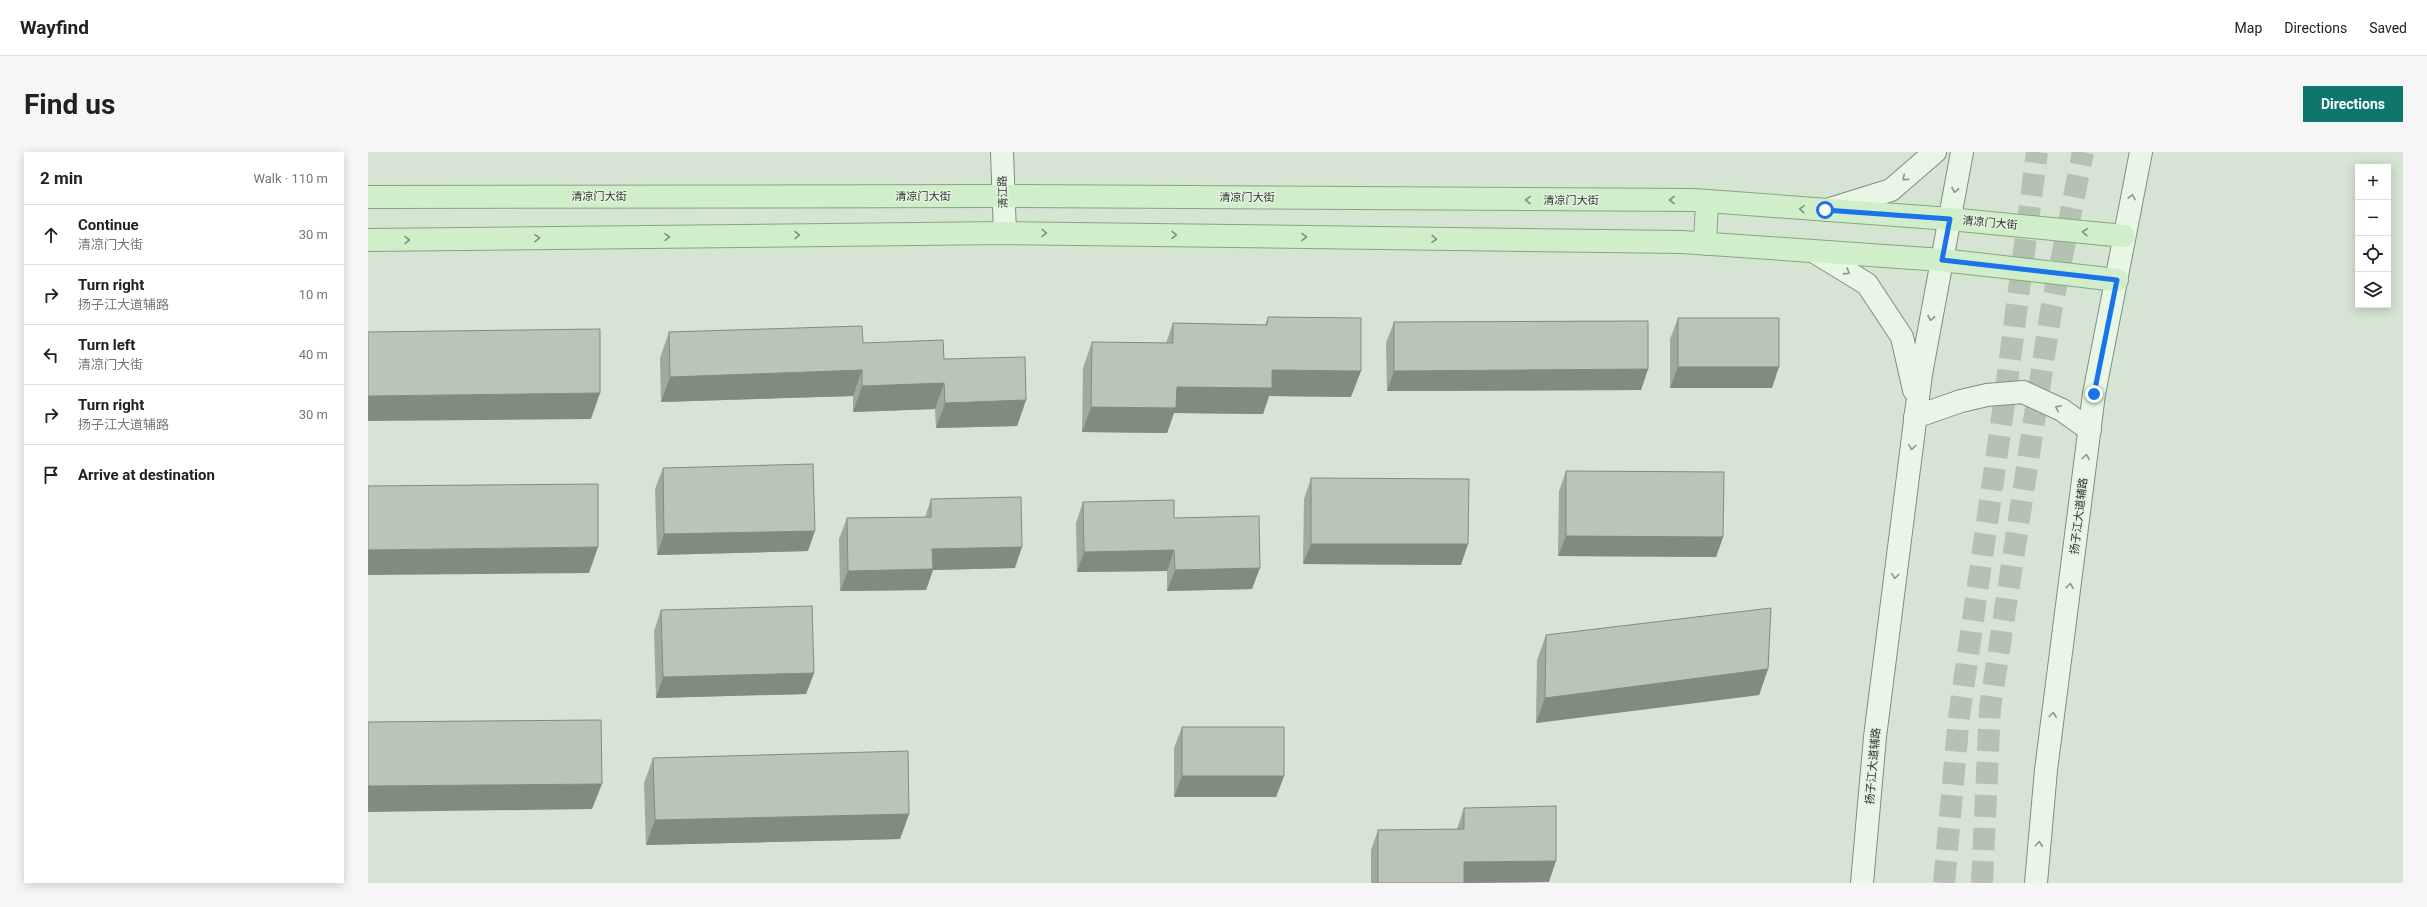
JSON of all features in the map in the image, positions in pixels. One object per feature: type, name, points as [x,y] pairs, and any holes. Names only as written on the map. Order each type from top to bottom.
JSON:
[{"type":"main road","name":"清江路","points":[[1002,152],[1002,196],[1005,233]]},
{"type":"main road","points":[[1825,210],[1891,190],[1935,152]]},
{"type":"main road","name":"扬子江大道辅路","points":[[1862,883],[1875,737],[1916,410],[1962,152]]},
{"type":"main road","name":"扬子江大道辅路","points":[[2036,883],[2046,770],[2094,394],[2141,152]]},
{"type":"main road","name":"清凉门大街","points":[[368,196],[1002,196],[1707,202],[1950,219],[2124,236]]},
{"type":"main road","points":[[1704,244],[1707,202]]},
{"type":"main road","points":[[368,240],[1005,233],[1704,244],[1942,260],[2117,280]]},
{"type":"main road","points":[[1814,251],[1867,284],[1902,337],[1916,410],[1988,395],[2023,392],[2062,410],[2090,430]]},
{"type":"building","points":[[1268,317],[1361,318],[1361,371],[1272,370],[1272,388],[1177,387],[1176,408],[1091,407],[1092,342],[1173,343],[1173,323],[1267,325]]},
{"type":"building","points":[[1678,318],[1779,318],[1779,367],[1678,367]]},
{"type":"building","points":[[1648,321],[1648,369],[1394,371],[1394,322]]},
{"type":"building","points":[[862,326],[863,343],[943,340],[944,359],[1025,357],[1026,400],[945,403],[944,383],[862,386],[862,370],[670,377],[669,332]]},
{"type":"building","points":[[600,329],[600,393],[368,396],[368,332]]},
{"type":"building","points":[[813,464],[815,531],[664,534],[663,468]]},
{"type":"building","points":[[1566,471],[1724,472],[1723,537],[1566,536]]},
{"type":"building","points":[[1311,478],[1469,479],[1468,544],[1311,544]]},
{"type":"building","points":[[598,484],[598,547],[368,550],[368,486]]},
{"type":"building","points":[[1021,497],[1022,547],[932,549],[933,569],[848,571],[847,518],[931,517],[931,499]]},
{"type":"building","points":[[1174,500],[1174,518],[1259,516],[1260,568],[1175,570],[1174,550],[1084,552],[1083,502]]},
{"type":"building","points":[[812,606],[814,673],[663,677],[661,610]]},
{"type":"building","points":[[1771,608],[1768,669],[1545,698],[1546,635]]},
{"type":"building","points":[[601,720],[602,784],[368,786],[368,722]]},
{"type":"building","points":[[1182,727],[1284,727],[1284,776],[1182,776]]},
{"type":"building","points":[[908,751],[909,814],[655,820],[653,758]]},
{"type":"building","points":[[1556,806],[1556,861],[1464,862],[1464,883],[1378,883],[1378,830],[1464,829],[1464,808]]},
{"type":"tunnel","points":[[1944,883],[1959,717],[2005,397],[2037,152]]},
{"type":"tunnel","points":[[1982,883],[1990,708],[2051,311],[2083,152]]},
{"type":"route","points":[[1825,210],[1950,219],[1942,260],[2117,280],[2094,394]]}]
